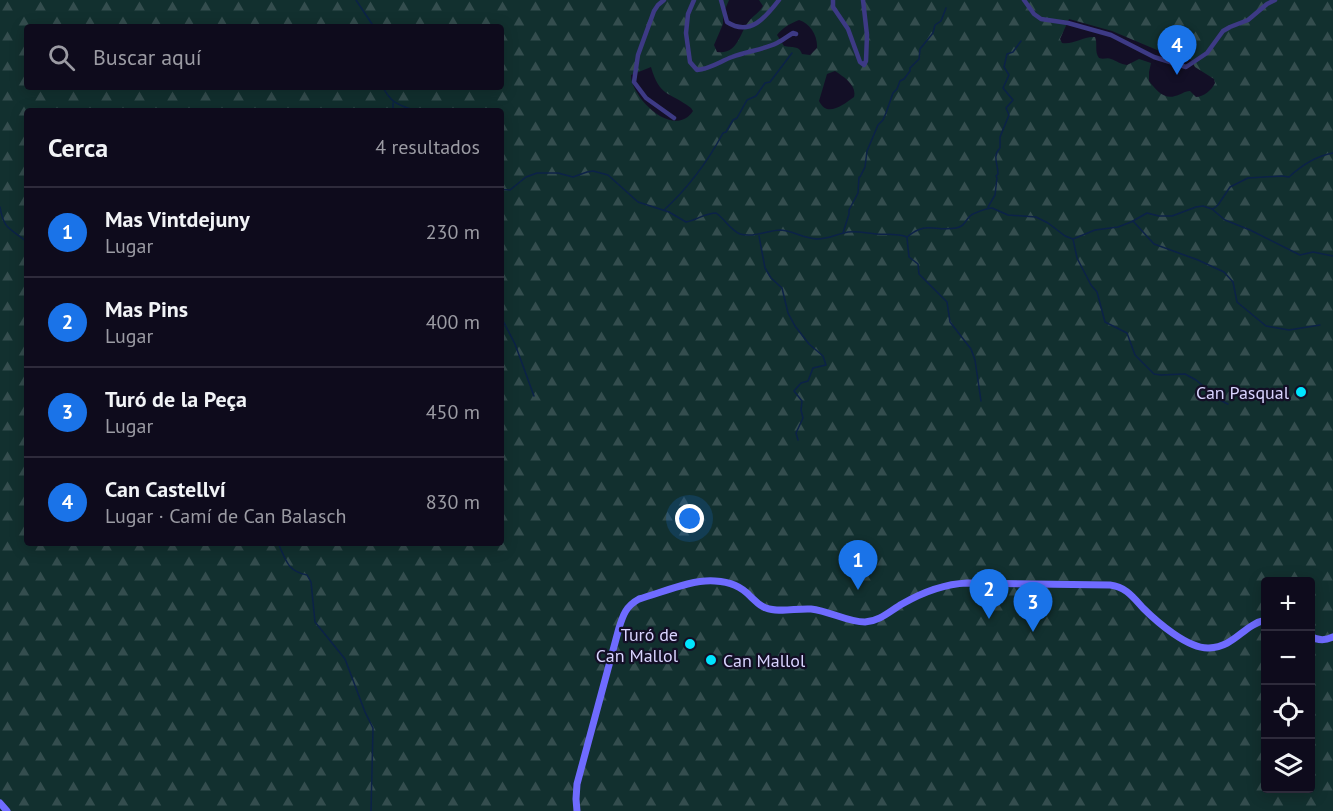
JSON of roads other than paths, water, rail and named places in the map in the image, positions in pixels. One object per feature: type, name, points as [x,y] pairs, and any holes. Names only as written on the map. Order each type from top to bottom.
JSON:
[{"type":"main road","points":[[577,811],[576,795],[579,776],[625,611],[639,599],[694,583],[713,581],[738,586],[766,609],[817,610],[865,622],[882,617],[907,601],[952,584],[1106,584],[1125,590],[1150,614],[1186,642],[1198,647],[1209,648],[1221,646],[1261,622]]},
{"type":"main road","points":[[1315,638],[1322,640],[1333,638]]},
{"type":"main road","points":[[0,803],[7,811]]},
{"type":"street","points":[[664,0],[654,11],[638,55],[634,82],[646,98],[674,118]]},
{"type":"street","points":[[694,0],[688,14],[686,33],[690,62],[697,70],[720,64],[734,56],[769,46],[793,33],[796,34]]},
{"type":"street","points":[[722,0],[727,22],[740,27],[748,27],[764,18],[779,0]]},
{"type":"street","points":[[833,0],[833,7],[848,29],[860,62],[864,65],[867,35],[863,0]]},
{"type":"street","points":[[1024,0],[1034,14],[1041,19],[1111,34],[1154,57],[1186,67],[1207,53],[1222,31],[1248,20],[1275,0]]},
{"type":"waterway","points":[[356,0],[372,24]]},
{"type":"waterway","points":[[843,233],[849,210],[858,193],[859,177],[865,167],[867,151],[878,125],[883,120],[893,93],[919,59],[920,49],[933,33],[935,25],[941,21],[946,8]]},
{"type":"waterway","points":[[988,207],[995,195],[998,174],[996,157],[1000,148],[1000,137],[1009,115],[1006,108],[1013,100],[1003,88],[1009,75],[1004,67],[1007,54],[1013,52],[1021,41]]},
{"type":"waterway","points":[[664,210],[697,174],[747,100],[756,96],[765,83],[770,82],[792,53]]},
{"type":"waterway","points":[[384,90],[393,100],[408,108]]},
{"type":"waterway","points":[[393,103],[393,108]]},
{"type":"waterway","points":[[1213,209],[1230,187],[1248,178],[1289,177],[1310,162],[1333,153]]},
{"type":"waterway","points":[[504,189],[510,190],[526,177],[537,173],[558,173],[573,177],[593,171],[608,175],[638,202],[669,212],[686,222],[716,213],[740,234],[750,235],[781,230],[817,239],[852,232],[907,237],[925,228],[959,227],[972,215],[992,208],[1008,215],[1036,217],[1073,239],[1095,230],[1118,227],[1147,213],[1172,216],[1203,206],[1212,209],[1225,220],[1300,255],[1313,252],[1333,256]]},
{"type":"waterway","points":[[0,207],[6,225],[24,240]]},
{"type":"waterway","points":[[1133,221],[1154,244],[1224,272],[1233,282],[1237,302],[1266,326],[1289,330],[1320,325]]},
{"type":"waterway","points":[[759,236],[765,268],[771,278],[782,288],[788,313],[809,344],[823,356],[826,365],[813,368],[808,381],[801,383],[794,391],[802,401],[803,418],[796,433],[798,440]]},
{"type":"waterway","points":[[907,238],[909,257],[918,264],[919,274],[947,302],[950,322],[971,349],[975,360],[981,401]]},
{"type":"waterway","points":[[1073,239],[1077,258],[1097,292],[1105,322],[1127,333],[1135,355],[1154,374],[1185,374],[1228,404]]},
{"type":"waterway","points":[[504,323],[515,344],[534,396]]},
{"type":"waterway","points":[[279,546],[291,568],[307,575],[311,582],[315,622],[345,659],[373,728],[371,811]]},
{"type":"place","name":"Can Castellví","points":[[1177,75]]},
{"type":"place","name":"Can Pasqual","points":[[1301,392]]},
{"type":"place","name":"Mas Vintdejuny","points":[[858,590]]},
{"type":"place","name":"Mas Pins","points":[[989,619]]},
{"type":"place","name":"Turó de la Peça","points":[[1033,632]]},
{"type":"place","name":"Turó de Can Mallol","points":[[690,644]]},
{"type":"place","name":"Can Mallol","points":[[711,660]]}]
